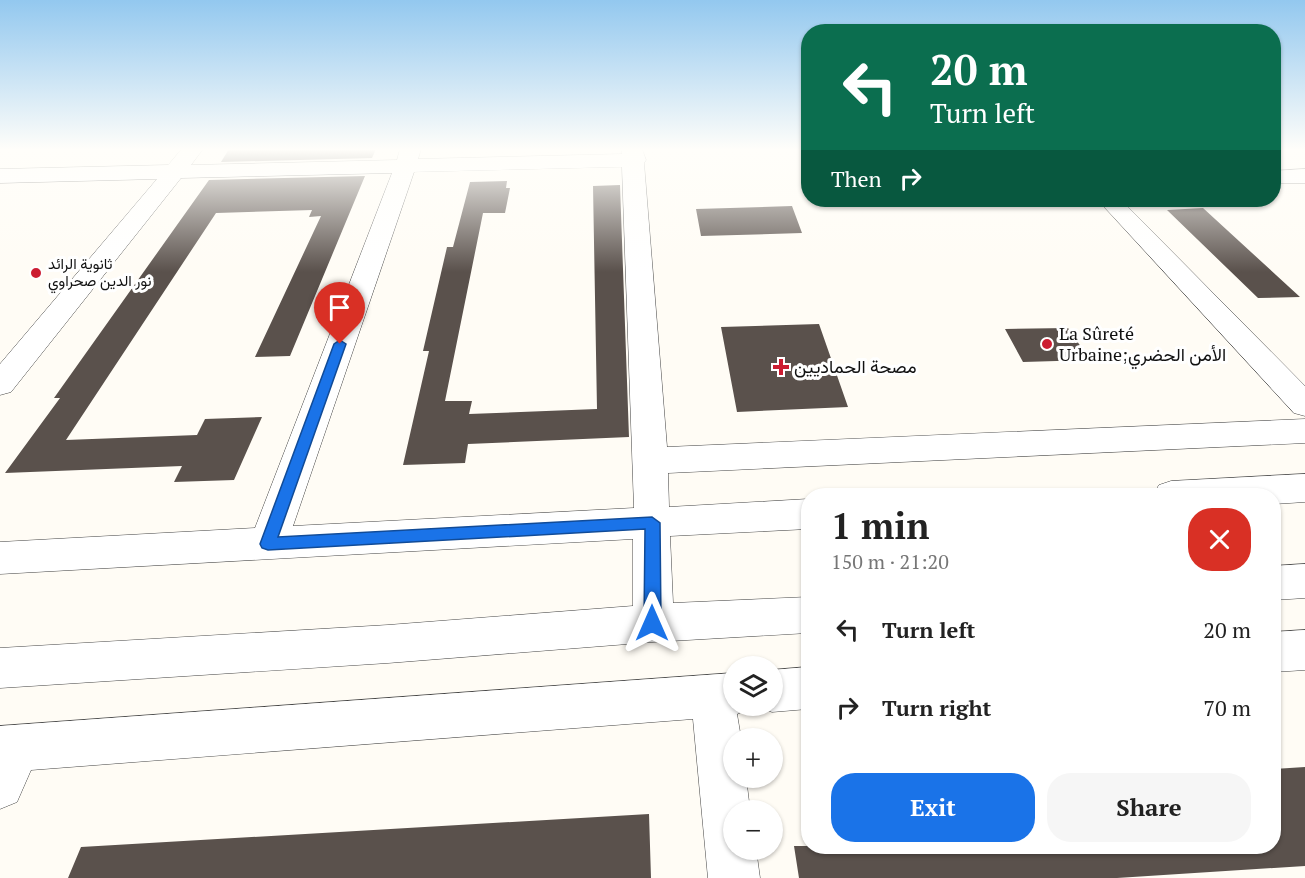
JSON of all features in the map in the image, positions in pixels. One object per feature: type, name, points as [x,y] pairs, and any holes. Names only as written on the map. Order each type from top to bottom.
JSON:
[{"type":"street","points":[[0,384],[160,190]]},
{"type":"street","points":[[268,544],[396,190]]},
{"type":"street","points":[[636,190],[651,461],[652,623]]},
{"type":"street","points":[[1116,207],[1305,405]]},
{"type":"street","points":[[651,461],[1305,431]]},
{"type":"street","points":[[1281,489],[1305,488]]},
{"type":"street","points":[[0,558],[801,514]]},
{"type":"street","points":[[1281,583],[1305,581]]},
{"type":"street","points":[[0,668],[388,644],[652,623],[801,615]]},
{"type":"street","points":[[1281,652],[1305,650]]},
{"type":"street","points":[[783,690],[801,689]]},
{"type":"street","points":[[6,760],[723,694]]},
{"type":"street","points":[[724,716],[734,878]]},
{"type":"building","points":[[202,190],[359,190],[290,356],[255,357],[321,216],[309,217],[312,210],[216,213],[66,440],[197,435],[205,419],[262,417],[234,480],[174,482],[182,466],[5,473],[60,398],[54,398]]},
{"type":"building","points":[[468,190],[510,190],[505,213],[483,213],[445,401],[472,401],[469,414],[597,409],[593,190],[620,190],[629,437],[468,444],[465,463],[403,465],[429,351],[423,351],[447,247],[453,247]]},
{"type":"building","points":[[792,206],[802,233],[701,236],[696,209]]},
{"type":"building","points":[[1203,208],[1300,297],[1258,298],[1167,210]]},
{"type":"building","name":"مصحة الحماديين","points":[[819,324],[848,407],[737,412],[721,327]]},
{"type":"building","name":"La Sûreté Urbaine;الأمن الحضري","points":[[1068,328],[1090,360],[1023,362],[1005,329]]},
{"type":"building","points":[[1305,767],[1305,866],[1117,878],[799,878],[794,846],[801,846],[801,854],[1281,854],[1281,769]]},
{"type":"building","points":[[649,814],[651,878],[68,878],[81,847]]},
{"type":"place","name":"ثانوية الرائد نور الدين صحراوي","points":[[36,273]]},
{"type":"place","name":"La Sûreté Urbaine;الأمن الحضري","points":[[1047,344]]},
{"type":"place","name":"مصحة الحماديين","points":[[781,367]]},
{"type":"route","points":[[340,344],[268,544],[652,523],[652,623]]}]
